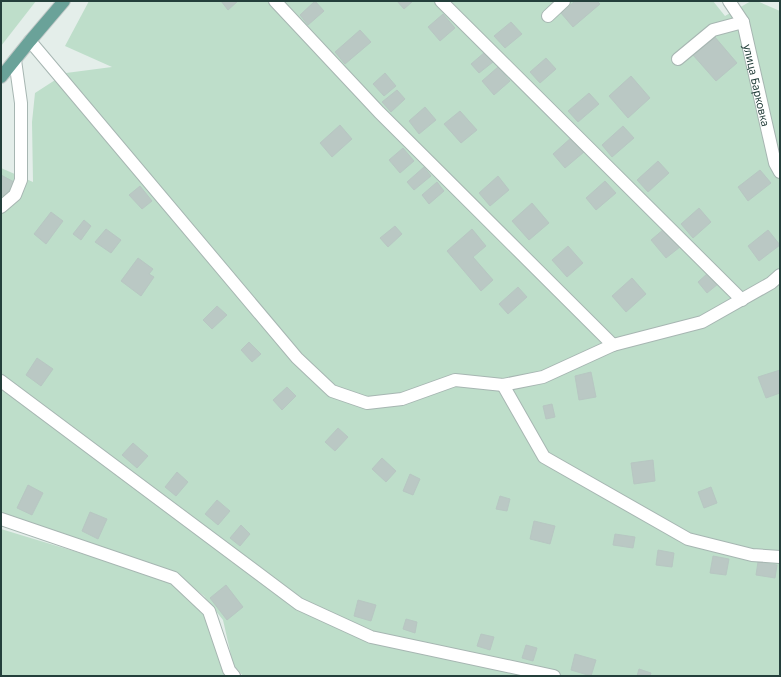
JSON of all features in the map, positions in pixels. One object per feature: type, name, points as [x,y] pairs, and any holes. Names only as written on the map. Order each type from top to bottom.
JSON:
[{"type":"main road","points":[[1,77],[64,1]]},
{"type":"street","points":[[275,1],[379,112],[613,345]]},
{"type":"street","points":[[441,1],[742,300]]},
{"type":"street","points":[[548,16],[564,1]]},
{"type":"street","name":"улица Барковка","points":[[729,1],[743,22],[775,162],[780,172]]},
{"type":"street","points":[[678,59],[713,30],[743,22]]},
{"type":"street","points":[[30,41],[297,358],[332,390],[368,402],[402,399],[455,380],[503,385],[543,377],[613,345],[702,322],[771,283],[780,275]]},
{"type":"street","points":[[1,207],[15,196],[21,180],[21,103],[15,60]]},
{"type":"street","points":[[1,381],[299,604],[371,637],[554,676]]},
{"type":"street","points":[[503,385],[544,457],[688,539],[752,555],[780,557]]},
{"type":"street","points":[[1,519],[174,578],[209,611],[229,670],[234,676]]},
{"type":"green space","points":[[1,1],[36,1],[1,46]]},
{"type":"green space","points":[[89,1],[713,1],[725,16],[751,1],[757,1],[780,11],[780,676],[243,676],[233,664],[223,620],[204,596],[177,575],[1,514],[1,168],[33,182],[32,122],[35,93],[66,73],[112,67],[65,46]]},
{"type":"green space","points":[[1,529],[189,586],[212,629],[229,676],[1,676]]},
{"type":"building","points":[[221,1],[238,1],[228,10]]},
{"type":"building","points":[[315,1],[324,11],[308,25],[300,15]]},
{"type":"building","points":[[397,1],[413,1],[404,9]]},
{"type":"building","points":[[575,1],[597,1],[600,4],[573,27],[561,13]]},
{"type":"building","points":[[443,14],[455,28],[440,41],[428,27]]},
{"type":"building","points":[[511,22],[522,34],[505,48],[494,36]]},
{"type":"building","points":[[360,30],[371,42],[345,64],[335,52]]},
{"type":"building","points":[[714,36],[737,63],[716,81],[693,55]]},
{"type":"building","points":[[485,52],[493,62],[479,73],[471,64]]},
{"type":"building","points":[[546,58],[556,69],[540,83],[530,72]]},
{"type":"building","points":[[498,67],[510,81],[494,95],[482,81]]},
{"type":"building","points":[[385,73],[396,86],[384,96],[373,84]]},
{"type":"building","points":[[631,76],[650,98],[628,118],[609,96]]},
{"type":"building","points":[[397,90],[405,99],[391,112],[382,102]]},
{"type":"building","points":[[589,93],[599,104],[578,122],[568,111]]},
{"type":"building","points":[[425,107],[436,120],[419,134],[409,121]]},
{"type":"building","points":[[460,111],[477,130],[461,143],[444,124]]},
{"type":"building","points":[[340,125],[352,139],[332,157],[320,143]]},
{"type":"building","points":[[623,126],[634,138],[612,157],[602,145]]},
{"type":"building","points":[[572,137],[584,152],[565,168],[553,154]]},
{"type":"building","points":[[403,148],[414,161],[400,173],[389,160]]},
{"type":"building","points":[[658,161],[669,173],[648,192],[637,180]]},
{"type":"building","points":[[424,167],[431,176],[414,190],[407,182]]},
{"type":"building","points":[[760,170],[771,183],[748,201],[738,187]]},
{"type":"building","points":[[1,175],[14,182],[5,197],[1,195]]},
{"type":"building","points":[[498,176],[509,190],[490,206],[479,193]]},
{"type":"building","points":[[605,181],[616,193],[596,210],[586,198]]},
{"type":"building","points":[[437,182],[444,191],[429,204],[422,195]]},
{"type":"building","points":[[140,186],[152,201],[142,209],[129,195]]},
{"type":"building","points":[[532,203],[549,223],[529,240],[512,221]]},
{"type":"building","points":[[699,208],[711,222],[693,238],[681,224]]},
{"type":"building","points":[[51,212],[63,221],[46,244],[34,234]]},
{"type":"building","points":[[84,220],[91,226],[81,240],[73,234]]},
{"type":"building","points":[[395,226],[402,234],[388,247],[380,238]]},
{"type":"building","points":[[106,229],[121,240],[111,253],[95,242]]},
{"type":"building","points":[[472,229],[486,246],[473,257],[493,280],[481,291],[447,251]]},
{"type":"building","points":[[664,229],[680,247],[666,258],[651,240]]},
{"type":"building","points":[[768,230],[780,245],[759,261],[748,246]]},
{"type":"building","points":[[568,246],[583,263],[567,277],[552,260]]},
{"type":"building","points":[[138,258],[153,269],[149,274],[154,277],[141,296],[121,281]]},
{"type":"building","points":[[708,273],[718,284],[707,293],[698,282]]},
{"type":"building","points":[[632,278],[646,294],[626,312],[612,296]]},
{"type":"building","points":[[518,287],[527,297],[508,314],[499,304]]},
{"type":"building","points":[[217,306],[227,315],[212,329],[203,320]]},
{"type":"building","points":[[249,342],[261,354],[252,362],[241,350]]},
{"type":"building","points":[[37,358],[53,369],[41,386],[26,375]]},
{"type":"building","points":[[780,370],[780,393],[766,398],[758,377]]},
{"type":"building","points":[[591,372],[596,397],[579,400],[575,376]]},
{"type":"building","points":[[287,387],[296,396],[282,410],[273,400]]},
{"type":"building","points":[[552,404],[555,417],[546,419],[543,406]]},
{"type":"building","points":[[338,428],[348,437],[335,451],[325,442]]},
{"type":"building","points":[[133,443],[148,456],[137,468],[122,455]]},
{"type":"building","points":[[382,458],[396,471],[386,482],[372,469]]},
{"type":"building","points":[[653,460],[655,481],[634,484],[631,463]]},
{"type":"building","points":[[177,472],[188,482],[176,496],[165,487]]},
{"type":"building","points":[[410,474],[420,479],[413,495],[403,491]]},
{"type":"building","points":[[28,485],[43,493],[32,515],[17,508]]},
{"type":"building","points":[[711,487],[717,503],[704,508],[698,492]]},
{"type":"building","points":[[500,496],[510,499],[507,511],[496,509]]},
{"type":"building","points":[[217,500],[230,511],[218,525],[205,514]]},
{"type":"building","points":[[90,512],[107,519],[98,539],[82,531]]},
{"type":"building","points":[[534,521],[555,526],[550,544],[530,539]]},
{"type":"building","points":[[241,525],[250,534],[240,546],[230,538]]},
{"type":"building","points":[[615,534],[635,537],[633,548],[613,545]]},
{"type":"building","points":[[658,550],[674,553],[672,567],[656,565]]},
{"type":"building","points":[[713,556],[729,559],[726,575],[710,573]]},
{"type":"building","points":[[758,562],[777,565],[775,578],[756,575]]},
{"type":"building","points":[[226,585],[243,607],[227,620],[210,598]]},
{"type":"building","points":[[358,600],[376,605],[371,621],[354,616]]},
{"type":"building","points":[[406,619],[417,622],[415,633],[403,629]]},
{"type":"building","points":[[481,634],[494,637],[490,650],[477,646]]},
{"type":"building","points":[[526,645],[537,648],[533,661],[522,658]]},
{"type":"building","points":[[575,654],[596,660],[591,676],[571,670]]},
{"type":"building","points":[[639,669],[651,673],[650,676],[637,676]]}]
